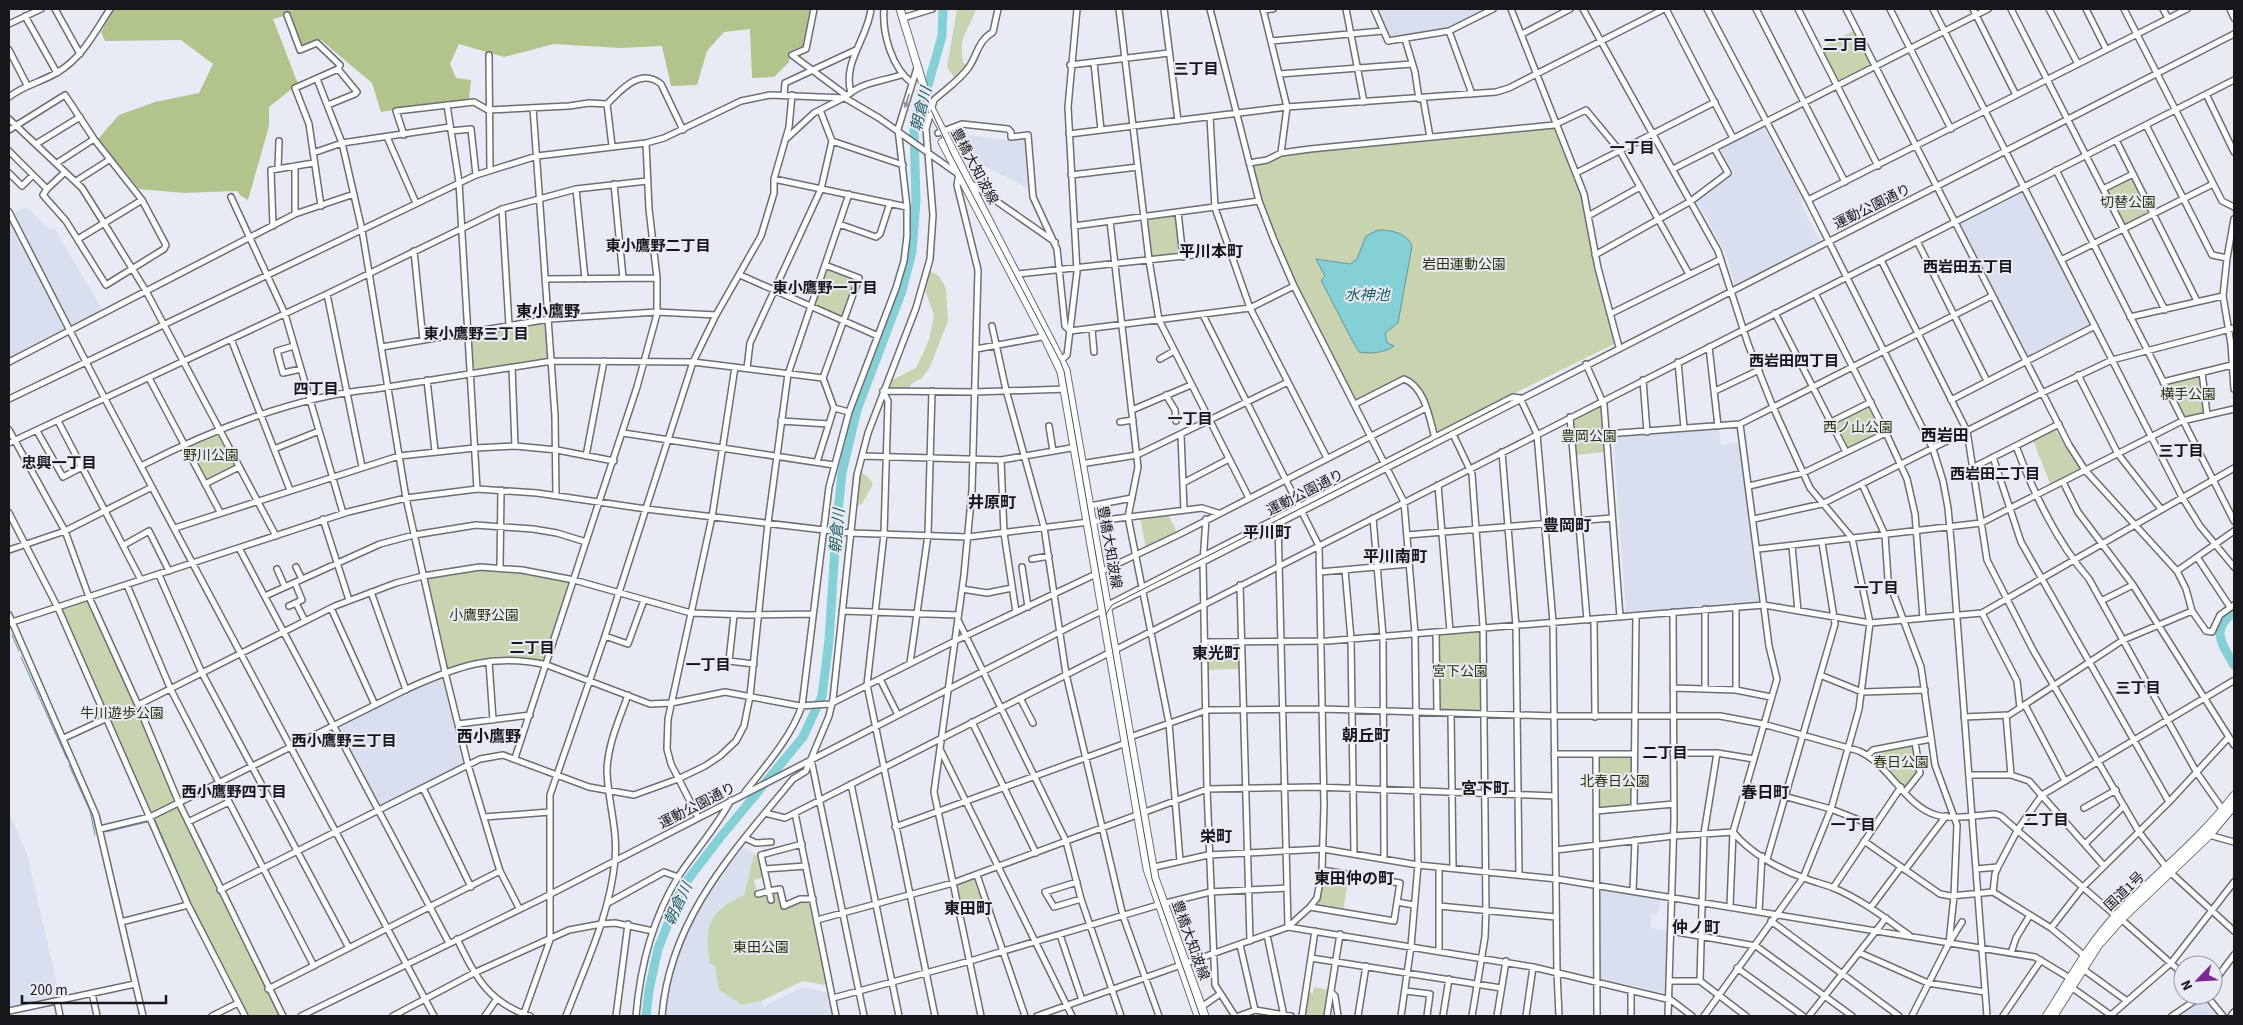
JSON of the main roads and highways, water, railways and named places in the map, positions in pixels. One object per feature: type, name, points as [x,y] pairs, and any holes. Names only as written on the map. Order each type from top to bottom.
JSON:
[{"type":"highway","name":"国道1号","points":[[2168,870],[2234,796]]},
{"type":"highway","name":"国道1号","points":[[2053,1016],[2073,982],[2084,956],[2118,917],[2209,835],[2234,805]]},
{"type":"highway","name":"国道1号","points":[[2047,1016],[2083,969],[2118,917]]},
{"type":"main road","name":"豊橋大知波線","points":[[900,9],[930,109],[959,174],[1060,361],[1067,389],[1106,608],[1150,868],[1198,1011],[1205,1016]]},
{"type":"main road","name":"豊橋大知波線","points":[[940,132],[1018,274],[1047,336]]},
{"type":"main road","name":"豊橋大知波線","points":[[1080,464],[1090,506],[1090,521]]},
{"type":"water","name":"水神池","points":[[1378,230],[1403,235],[1412,246],[1398,323],[1385,333],[1387,343],[1394,346],[1377,352],[1359,352],[1321,280],[1325,276],[1316,259],[1350,264],[1357,259],[1366,236]]},
{"type":"waterway","name":"朝倉川","points":[[646,1016],[649,990],[658,949],[683,886],[803,737],[822,696],[829,640],[842,473],[857,410],[902,291],[912,252],[916,201],[914,130],[916,116],[928,85],[942,36],[943,9]]},
{"type":"waterway","points":[[2234,612],[2226,619],[2220,631],[2220,638],[2234,665]]},
{"type":"waterway","points":[[12,635],[19,651]]},
{"type":"waterway","points":[[21,657],[67,759]]},
{"type":"waterway","points":[[69,765],[90,811],[95,835]]},
{"type":"waterway","points":[[155,820],[190,901]]},
{"type":"waterway","points":[[106,832],[147,822]]},
{"type":"waterway","points":[[194,909],[248,1016]]},
{"type":"tram line","points":[[931,110],[952,156],[1064,371],[1152,879],[1200,1016]]},
{"type":"tram line","points":[[1106,614],[1112,605],[1510,401]]},
{"type":"district","name":"二丁目","points":[[1845,45]]},
{"type":"district","name":"三丁目","points":[[1196,69]]},
{"type":"district","name":"一丁目","points":[[1632,148]]},
{"type":"district","name":"東小鷹野二丁目","points":[[658,246]]},
{"type":"district","name":"平川本町","points":[[1211,251]]},
{"type":"district","name":"西岩田五丁目","points":[[1968,267]]},
{"type":"district","name":"東小鷹野一丁目","points":[[825,288]]},
{"type":"district","name":"東小鷹野","points":[[548,311]]},
{"type":"district","name":"東小鷹野三丁目","points":[[476,334]]},
{"type":"district","name":"西岩田四丁目","points":[[1794,361]]},
{"type":"district","name":"四丁目","points":[[316,389]]},
{"type":"district","name":"一丁目","points":[[1190,419]]},
{"type":"district","name":"西岩田","points":[[1945,435]]},
{"type":"district","name":"三丁目","points":[[2181,451]]},
{"type":"district","name":"忠興一丁目","points":[[59,463]]},
{"type":"district","name":"西岩田二丁目","points":[[1995,474]]},
{"type":"district","name":"井原町","points":[[992,502]]},
{"type":"district","name":"豊岡町","points":[[1567,525]]},
{"type":"district","name":"平川町","points":[[1267,532]]},
{"type":"district","name":"平川南町","points":[[1395,556]]},
{"type":"district","name":"一丁目","points":[[1876,588]]},
{"type":"district","name":"二丁目","points":[[532,648]]},
{"type":"district","name":"東光町","points":[[1216,653]]},
{"type":"district","name":"一丁目","points":[[708,665]]},
{"type":"district","name":"三丁目","points":[[2138,688]]},
{"type":"district","name":"朝丘町","points":[[1366,735]]},
{"type":"district","name":"西小鷹野","points":[[489,736]]},
{"type":"district","name":"西小鷹野三丁目","points":[[344,741]]},
{"type":"district","name":"二丁目","points":[[1665,753]]},
{"type":"district","name":"宮下町","points":[[1485,788]]},
{"type":"district","name":"西小鷹野四丁目","points":[[234,792]]},
{"type":"district","name":"春日町","points":[[1765,792]]},
{"type":"district","name":"二丁目","points":[[2046,820]]},
{"type":"district","name":"一丁目","points":[[1853,825]]},
{"type":"district","name":"栄町","points":[[1216,836]]},
{"type":"district","name":"東田仲の町","points":[[1354,878]]},
{"type":"district","name":"東田町","points":[[968,908]]},
{"type":"district","name":"仲ノ町","points":[[1696,927]]},
{"type":"park label","name":"切替公園","points":[[2128,202]]},
{"type":"park label","name":"岩田運動公園","points":[[1464,264]]},
{"type":"park label","name":"横手公園","points":[[2188,394]]},
{"type":"park label","name":"西ノ山公園","points":[[1858,427]]},
{"type":"park label","name":"豊岡公園","points":[[1589,436]]},
{"type":"park label","name":"野川公園","points":[[211,455]]},
{"type":"park label","name":"小鷹野公園","points":[[484,615]]},
{"type":"park label","name":"宮下公園","points":[[1460,671]]},
{"type":"park label","name":"牛川遊歩公園","points":[[122,713]]},
{"type":"park label","name":"春日公園","points":[[1901,762]]},
{"type":"park label","name":"北春日公園","points":[[1615,781]]},
{"type":"park label","name":"東田公園","points":[[761,947]]}]
